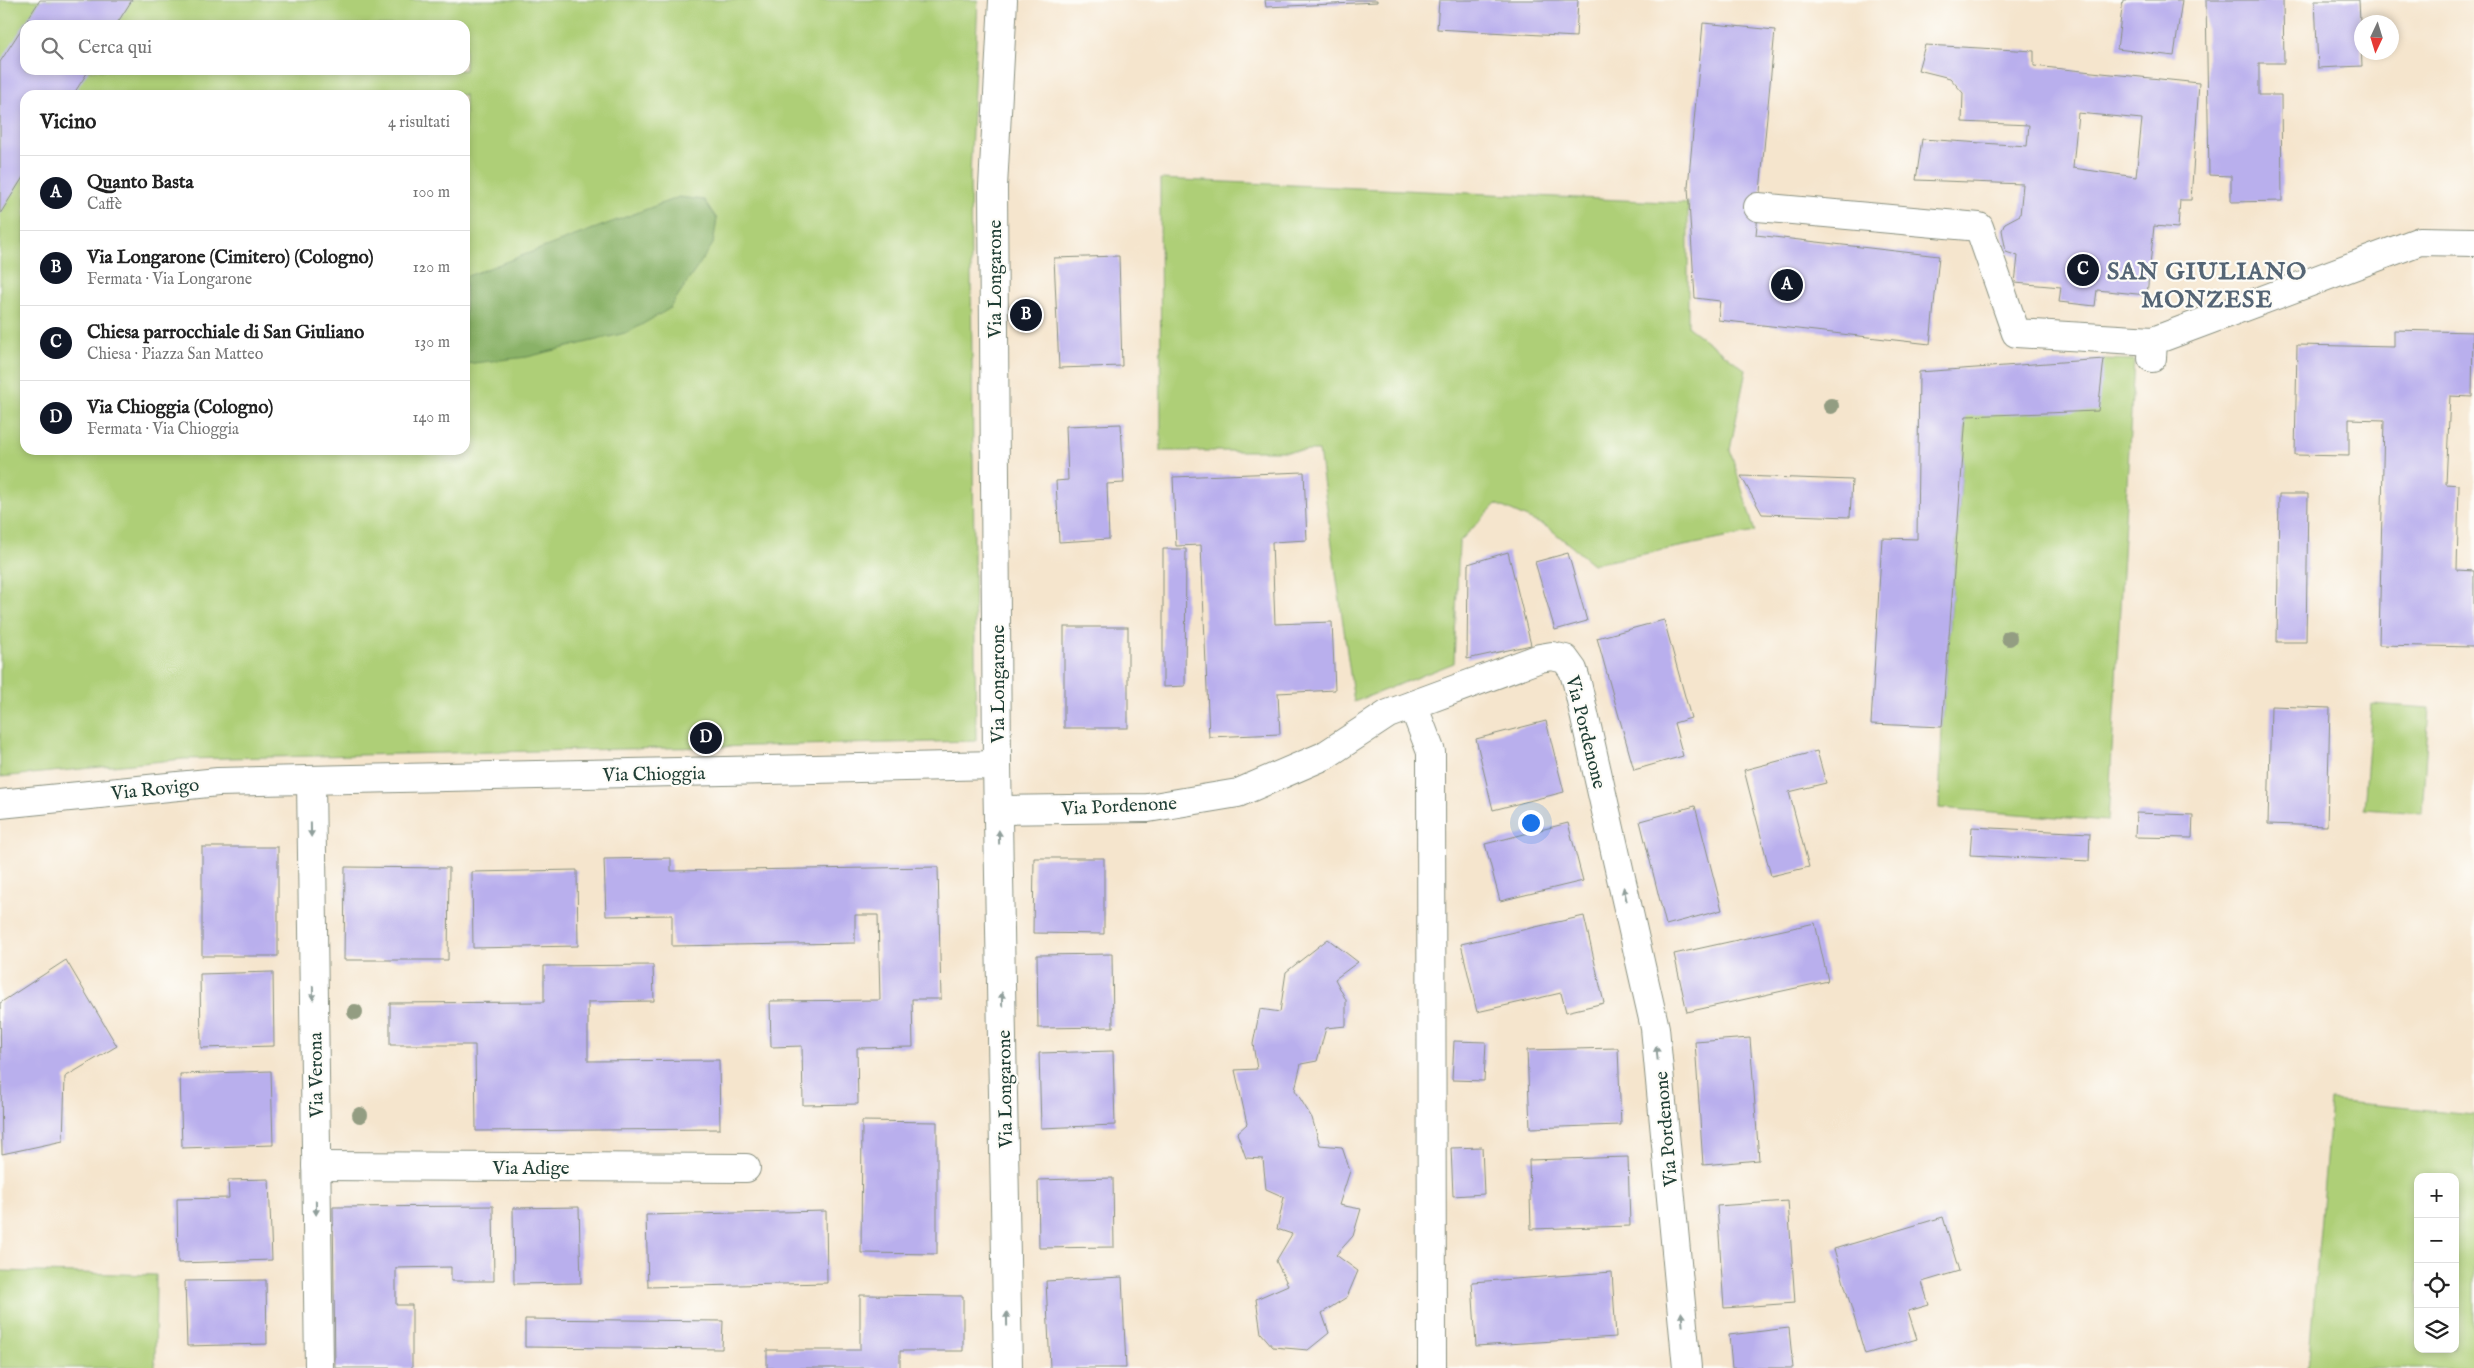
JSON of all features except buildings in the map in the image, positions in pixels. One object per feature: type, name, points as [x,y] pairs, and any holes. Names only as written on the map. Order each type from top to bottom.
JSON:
[{"type":"street","name":"Via Longarone","points":[[1003,0],[993,187],[997,765],[1008,1368]]},
{"type":"street","points":[[1758,207],[1979,227],[2016,333],[2152,350],[2420,240],[2474,242]]},
{"type":"street","name":"Via Pordenone","points":[[999,810],[1148,808],[1238,793],[1324,756],[1388,714],[1540,658],[1552,656],[1565,659],[1573,670],[1577,683],[1655,1028],[1687,1368]]},
{"type":"street","points":[[1413,705],[1432,752],[1432,1368]]},
{"type":"street","name":"Via Chioggia","points":[[310,781],[997,765]]},
{"type":"street","name":"Via Rovigo","points":[[0,804],[218,782],[310,781]]},
{"type":"street","name":"Via Verona","points":[[310,781],[319,1368]]},
{"type":"street","name":"Via Adige","points":[[316,1166],[746,1168]]},
{"type":"green space","points":[[0,0],[978,0],[970,175],[976,741],[183,759],[0,777]]},
{"type":"green space","points":[[1160,179],[1688,203],[1688,327],[1746,370],[1730,450],[1755,532],[1593,564],[1549,528],[1496,504],[1459,542],[1454,663],[1354,702],[1319,451],[1161,451]]},
{"type":"green space","points":[[679,197],[704,200],[717,219],[713,244],[669,309],[629,332],[527,357],[470,363],[470,275]]},
{"type":"green space","points":[[2104,359],[2134,360],[2108,821],[1939,808],[1942,727],[1966,416]]},
{"type":"green space","points":[[2372,704],[2429,708],[2422,813],[2364,809]]},
{"type":"green space","points":[[2331,1101],[2474,1114],[2474,1368],[2308,1368]]},
{"type":"green space","points":[[0,1271],[156,1275],[155,1368],[0,1368]]},
{"type":"place","name":"Chiesa parrocchiale di San Giuliano","points":[[2083,270]]},
{"type":"place","name":"Quanto Basta","points":[[1787,285]]},
{"type":"place","name":"Via Longarone (Cimitero) (Cologno)","points":[[1026,315]]},
{"type":"place","name":"Via Chioggia (Cologno)","points":[[706,738]]},
{"type":"district","name":"SAN GIULIANO MONZESE","points":[[2207,285]]}]
